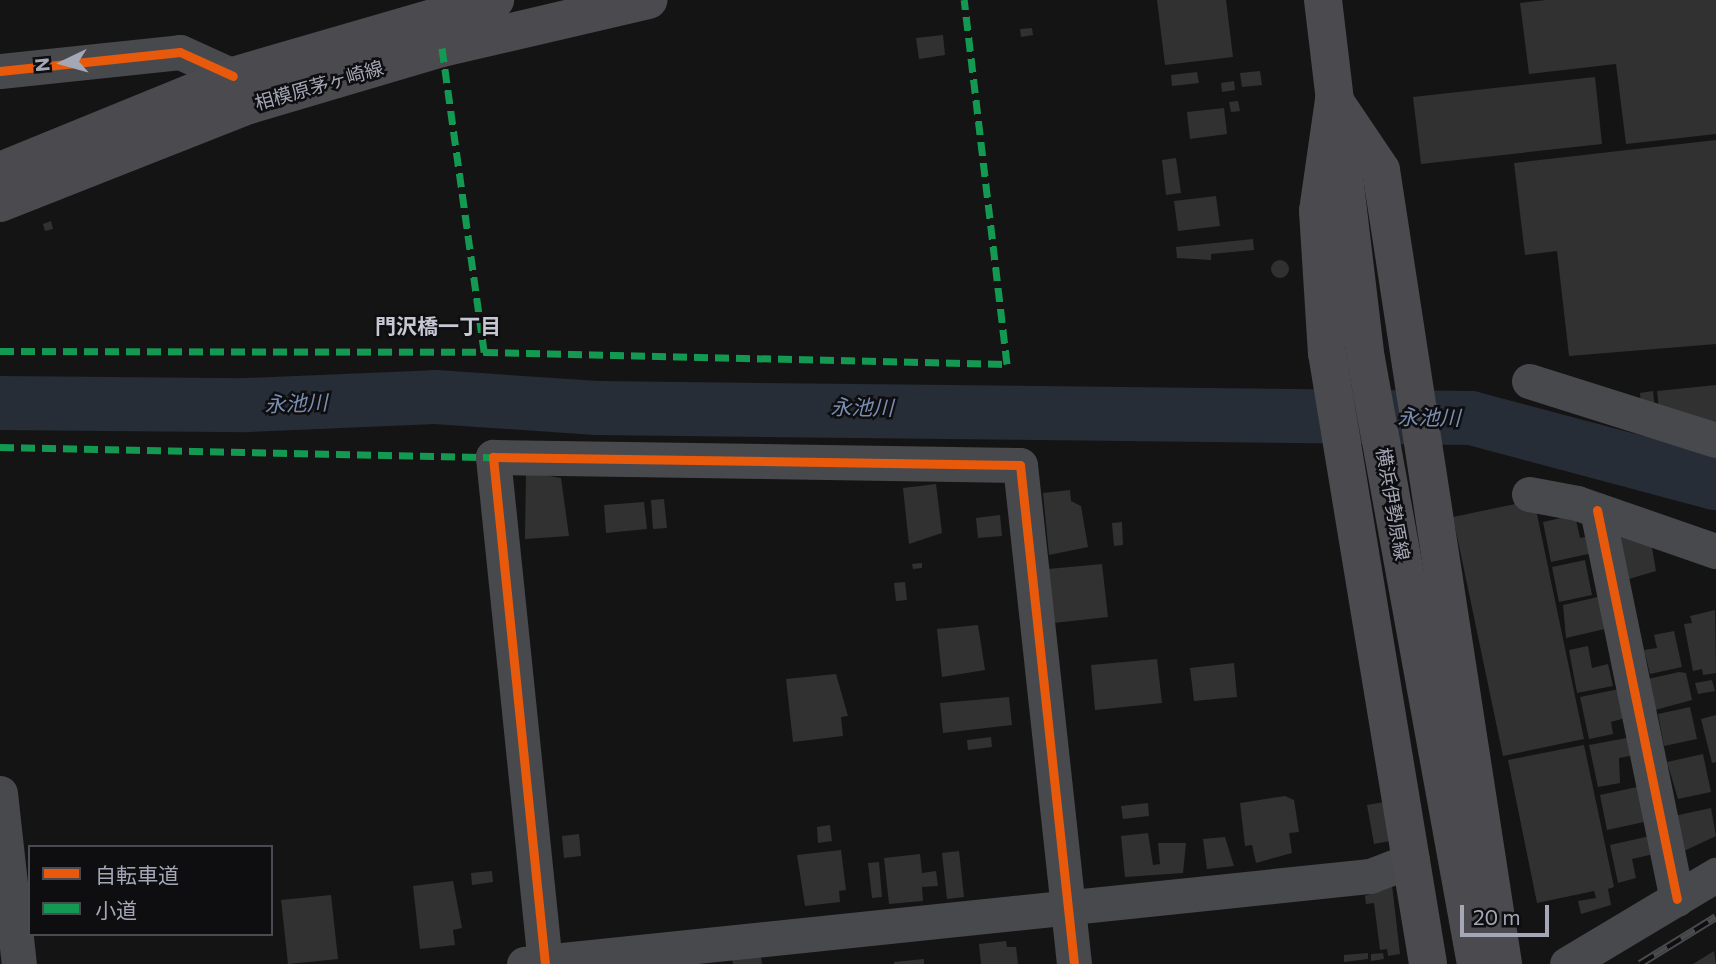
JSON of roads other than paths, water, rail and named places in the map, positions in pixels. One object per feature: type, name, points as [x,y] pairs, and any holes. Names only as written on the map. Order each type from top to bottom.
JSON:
[{"type":"main road","name":"相模原茅ヶ崎線","points":[[0,171],[233,76],[439,6],[495,0]]},
{"type":"main road","name":"相模原茅ヶ崎線","points":[[0,203],[249,105],[442,48],[649,0]]},
{"type":"main road","name":"横浜伊勢原線","points":[[1323,0],[1366,359],[1476,964]]},
{"type":"main road","points":[[1334,100],[1318,211],[1327,353],[1428,964]]},
{"type":"main road","points":[[1334,100],[1381,170],[1503,964]]},
{"type":"street","points":[[0,71],[180,52],[233,76]]},
{"type":"street","points":[[1529,382],[1716,440]]},
{"type":"street","points":[[1074,964],[1068,904],[1020,465],[494,457],[538,963],[1068,904],[1370,876],[1412,860]]},
{"type":"street","points":[[1529,494],[1597,510],[1716,551]]},
{"type":"street","points":[[1597,510],[1677,900]]},
{"type":"street","points":[[0,793],[19,964]]},
{"type":"street","points":[[1567,964],[1716,875]]},
{"type":"waterway","name":"永池川","points":[[0,403],[247,405],[435,397],[597,408],[1471,418],[1716,483]]},
{"type":"railway","points":[[1640,964],[1716,917]]},
{"type":"district","name":"門沢橋一丁目","points":[[438,326]]}]
